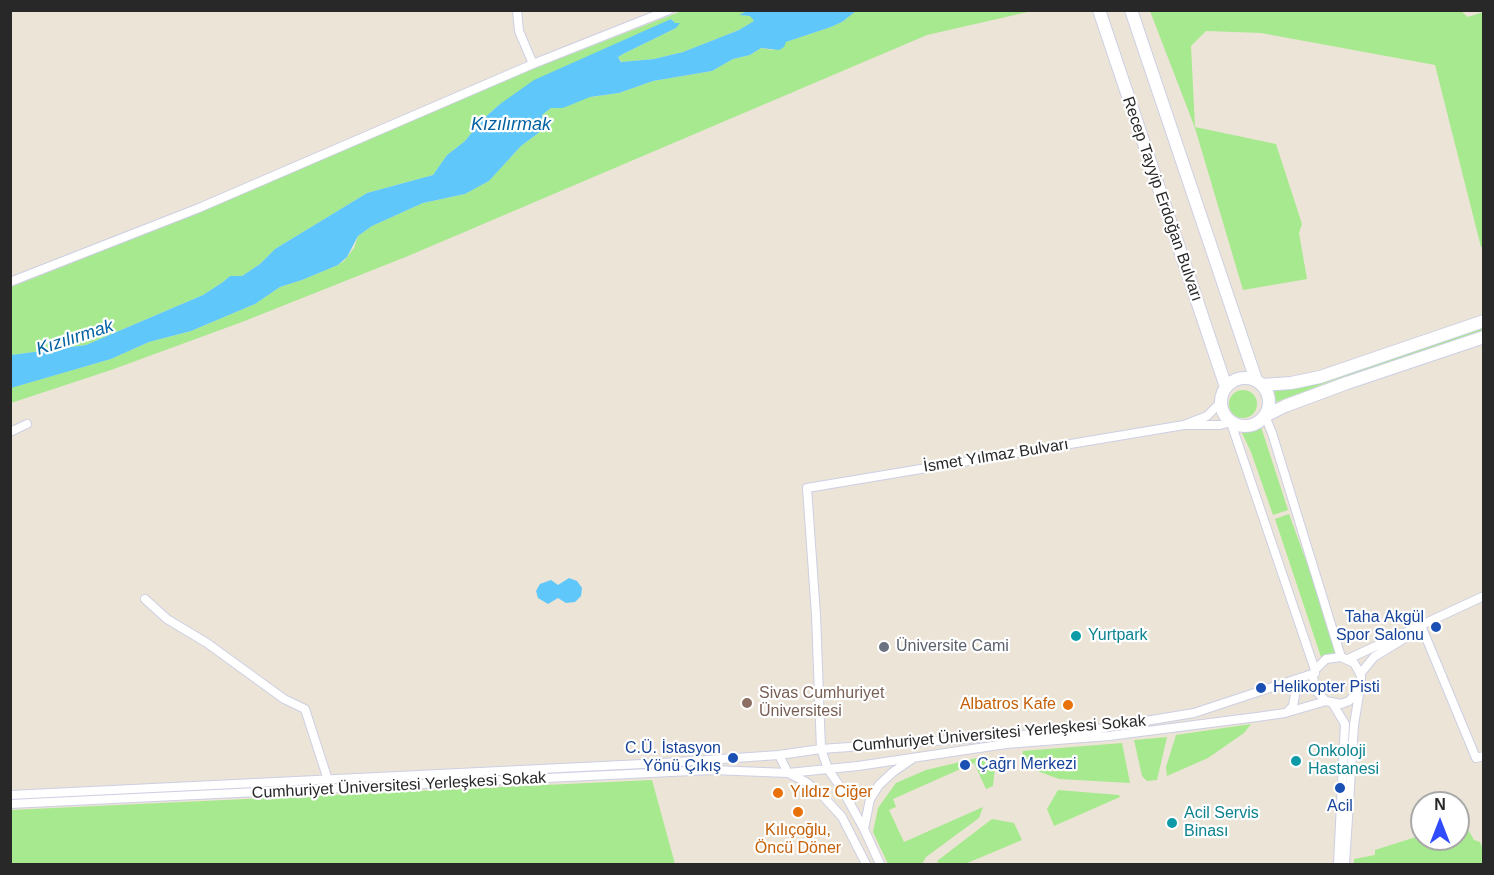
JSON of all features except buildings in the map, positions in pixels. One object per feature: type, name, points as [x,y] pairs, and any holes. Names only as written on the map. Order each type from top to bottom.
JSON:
[{"type":"street","points":[[517,10],[519,31],[533,64]]},
{"type":"street","points":[[10,282],[199,208],[533,64],[669,10]]},
{"type":"street","name":"Recep Tayyip Erdoğan Bulvarı","points":[[1099,10],[1226,387]]},
{"type":"street","name":"Recep Tayyip Erdoğan Bulvarı","points":[[1131,10],[1259,382]]},
{"type":"street","points":[[1338,864],[1346,724],[1330,703],[1316,691],[1315,672],[1231,422],[1222,411],[1220,403],[1226,387],[1240,378],[1259,382],[1291,383],[1320,376],[1484,321]]},
{"type":"street","name":"İsmet Yılmaz Bulvarı","points":[[821,749],[816,615],[807,488],[1184,425],[1220,425],[1231,422],[1240,427],[1249,427],[1285,406],[1484,337]]},
{"type":"street","points":[[1259,382],[1269,398],[1265,416],[1345,658],[1354,663],[1360,674],[1354,725],[1345,864]]},
{"type":"street","name":"İsmet Yılmaz Bulvarı","points":[[1184,425],[1207,416],[1220,403]]},
{"type":"street","points":[[10,432],[27,424]]},
{"type":"street","name":"Cumhuriyet Üniversitesi Yerleşkesi Sokak","points":[[10,795],[663,763],[779,755],[821,749],[1091,730],[1194,713],[1280,686],[1315,672],[1326,659],[1345,658],[1484,596]]},
{"type":"street","points":[[146,599],[167,619],[207,642],[284,699],[305,710],[328,780]]},
{"type":"street","name":"Cumhuriyet Üniversitesi Yerleşkesi Sokak","points":[[1360,674],[1374,657],[1438,617]]},
{"type":"street","points":[[1422,628],[1476,758],[1484,756]]},
{"type":"street","points":[[1280,686],[1293,690],[1295,695],[1293,706],[1285,713]]},
{"type":"street","name":"Cumhuriyet Üniversitesi Yerleşkesi Sokak","points":[[10,804],[712,770],[788,773],[1006,744],[1143,732],[1285,713],[1349,701],[1360,689]]},
{"type":"street","points":[[821,749],[828,769],[864,829],[880,864]]},
{"type":"street","points":[[779,755],[788,773]]},
{"type":"street","name":"Cumhuriyet Üniversitesi Yerleşkesi Sokak","points":[[864,829],[870,799],[879,785],[915,757]]},
{"type":"street","name":"Cumhuriyet Üniversitesi Yerleşkesi Sokak","points":[[788,773],[806,782],[821,794],[842,817],[866,864]]},
{"type":"green space","points":[[1463,10],[1468,17],[1483,12],[1483,247],[1481,247],[1435,65],[1261,33],[1206,31],[1191,46],[1195,127],[1276,144],[1302,224],[1299,233],[1307,279],[1243,290],[1195,128],[1150,11]]},
{"type":"green space","points":[[682,11],[766,11],[745,12],[740,15],[751,16],[754,21],[750,24],[683,52],[654,59],[622,62],[618,57],[676,28],[672,19],[500,104],[481,121],[465,141],[447,155],[433,175],[367,193],[275,249],[260,264],[242,276],[230,276],[203,295],[86,345],[11,355],[11,287],[200,212],[535,68]]},
{"type":"green space","points":[[856,11],[1032,11],[927,35],[408,256],[242,322],[111,370],[11,403],[10,388],[111,359],[149,342],[191,331],[255,304],[280,287],[338,265],[354,248],[358,236],[372,226],[423,203],[465,194],[489,181],[521,146],[541,131],[544,126],[542,115],[551,108],[563,108],[584,98],[619,93],[653,81],[712,71],[733,59],[750,55],[761,48],[773,50],[786,42],[831,27]]},
{"type":"green space","points":[[1483,328],[1483,331],[1334,380],[1276,402],[1274,391],[1301,388]]},
{"type":"green space","points":[[1243,390],[1253,394],[1257,404],[1253,414],[1243,418],[1233,414],[1229,404],[1233,394]]},
{"type":"green space","points":[[1261,427],[1288,510],[1273,515],[1242,433]]},
{"type":"green space","points":[[1289,514],[1315,585],[1336,655],[1322,660],[1275,519]]},
{"type":"green space","points":[[1251,724],[1244,733],[1208,758],[1167,776],[1166,767],[1176,735]]},
{"type":"green space","points":[[1167,737],[1157,780],[1147,781],[1142,776],[1134,740]]},
{"type":"green space","points":[[1122,743],[1130,783],[1059,779],[1021,765],[1023,751]]},
{"type":"green space","points":[[981,757],[995,767],[993,786],[986,789],[974,763],[893,799],[896,807],[889,810],[904,842],[983,807],[979,818],[926,857],[922,864],[888,864],[873,832],[878,808],[896,783],[926,770]]},
{"type":"green space","points":[[652,780],[675,864],[11,864],[11,810]]},
{"type":"green space","points":[[1058,790],[1119,795],[1120,797],[1054,826],[1047,809]]},
{"type":"green space","points":[[992,819],[1014,823],[1022,840],[965,864],[939,864],[937,861]]},
{"type":"green space","points":[[1470,833],[1474,840],[1480,842],[1483,850],[1483,864],[1354,864],[1354,859],[1375,855],[1375,850],[1410,839],[1410,851],[1470,851]]},
{"type":"water","name":"Kızılırmak","points":[[766,10],[856,11],[831,27],[786,42],[779,50],[761,48],[750,55],[733,59],[712,71],[653,81],[619,93],[590,97],[563,108],[551,108],[542,115],[544,126],[541,131],[521,146],[489,181],[465,194],[423,203],[372,226],[358,236],[347,257],[338,265],[280,287],[255,304],[191,331],[149,342],[111,359],[11,388],[11,355],[86,345],[203,295],[230,276],[242,276],[260,264],[275,249],[367,193],[433,175],[447,155],[465,141],[481,121],[500,104],[534,80],[671,19],[675,23],[680,23],[676,28],[618,57],[621,62],[654,59],[683,52],[739,30],[754,21],[750,16],[739,15],[745,12]]},
{"type":"water","points":[[569,578],[577,581],[582,588],[581,596],[575,602],[566,603],[558,598],[548,604],[538,598],[536,591],[540,584],[551,580],[558,585]]},
{"type":"place","name":"Taha Akgül Spor Salonu","points":[[1436,627]]},
{"type":"place","name":"Yurtpark","points":[[1076,636]]},
{"type":"place","name":"Üniversite Cami","points":[[884,647]]},
{"type":"place","name":"Helikopter Pisti","points":[[1261,688]]},
{"type":"place","name":"Sivas Cumhuriyet Üniversitesi","points":[[747,703]]},
{"type":"place","name":"Albatros Kafe","points":[[1068,705]]},
{"type":"place","name":"C.Ü. İstasyon Yönü Çıkış","points":[[733,758]]},
{"type":"place","name":"Onkoloji Hastanesi","points":[[1296,761]]},
{"type":"place","name":"Çağrı Merkezi","points":[[965,765]]},
{"type":"place","name":"Acil","points":[[1340,788]]},
{"type":"place","name":"Yıldız Ciğer","points":[[778,793]]},
{"type":"place","name":"Kılıçoğlu, Öncü Döner","points":[[798,812]]},
{"type":"place","name":"Acil Servis Binası","points":[[1172,823]]}]
